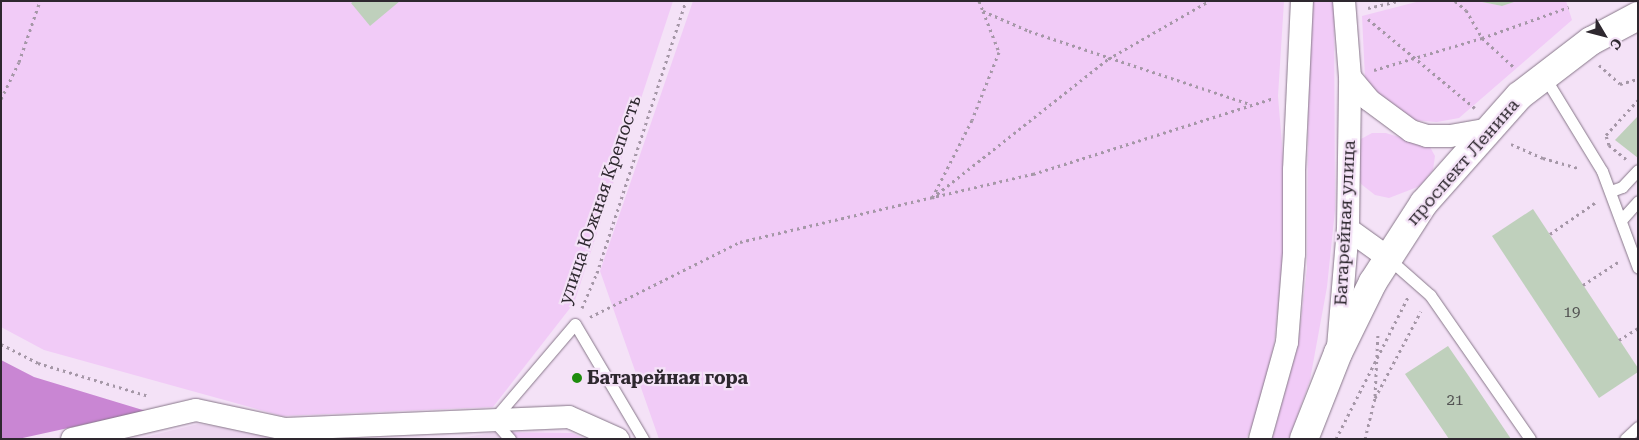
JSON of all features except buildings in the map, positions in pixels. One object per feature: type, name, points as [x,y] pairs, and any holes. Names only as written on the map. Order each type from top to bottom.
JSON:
[{"type":"street","points":[[1260,439],[1287,342],[1294,254],[1294,170],[1302,1]]},
{"type":"street","name":"Батарейная улица","points":[[1304,439],[1338,353],[1348,229],[1353,7]]},
{"type":"street","name":"проспект Ленина","points":[[1338,353],[1387,257],[1484,120],[1607,30],[1638,16]]},
{"type":"street","points":[[1350,77],[1369,100],[1411,131],[1427,136],[1450,136],[1484,120]]},
{"type":"street","points":[[1348,229],[1387,257]]},
{"type":"street","points":[[72,439],[196,410],[285,429],[570,417],[618,439]]},
{"type":"lane","points":[[1544,76],[1611,191],[1638,268]]},
{"type":"lane","points":[[1611,191],[1627,183],[1638,170]]},
{"type":"lane","points":[[1622,219],[1638,201]]},
{"type":"lane","points":[[1387,257],[1430,295],[1530,439]]},
{"type":"lane","name":"улица Южная Крепость","points":[[493,420],[575,324]]},
{"type":"lane","points":[[575,324],[642,439]]},
{"type":"lane","points":[[493,420],[510,439]]},
{"type":"lane","points":[[1625,439],[1638,427]]},
{"type":"path","points":[[1,100],[20,62],[40,1]]},
{"type":"path","name":"улица Южная Крепость","points":[[575,324],[597,272],[686,1]]},
{"type":"path","points":[[932,198],[972,120],[999,52],[979,1]]},
{"type":"path","points":[[932,198],[1108,59],[1209,1]]},
{"type":"path","points":[[1377,6],[1398,1]]},
{"type":"path","points":[[1455,1],[1466,10],[1482,38],[1515,68]]},
{"type":"path","points":[[1353,7],[1484,120]]},
{"type":"path","points":[[1372,71],[1482,38],[1569,7]]},
{"type":"path","points":[[575,324],[740,242],[1033,174],[1250,105],[1108,59],[1029,31],[983,11]]},
{"type":"path","points":[[1598,65],[1620,84],[1638,79]]},
{"type":"path","points":[[1626,160],[1609,145],[1606,135],[1638,100]]},
{"type":"path","points":[[1511,144],[1543,158],[1574,166],[1611,191],[1550,234]]},
{"type":"path","points":[[1583,285],[1632,252]]},
{"type":"path","points":[[1336,439],[1378,352],[1417,282]]},
{"type":"path","points":[[1375,398],[1430,295]]},
{"type":"path","points":[[1365,439],[1375,398],[1379,324]]},
{"type":"path","points":[[1619,340],[1638,328]]},
{"type":"path","points":[[1,344],[38,362],[159,399]]},
{"type":"shaded area","points":[[1,1],[673,1],[574,303],[493,407],[282,416],[44,350],[1,327]]},
{"type":"shaded area","points":[[693,1],[1284,1],[1278,96],[1284,168],[1283,255],[1274,344],[1257,416],[1246,439],[659,439],[600,271]]},
{"type":"shaded area","points":[[1309,1],[1334,1],[1335,210],[1327,287],[1310,380],[1289,439],[1272,439],[1298,345],[1307,268]]},
{"type":"shaded area","points":[[1420,1],[1477,1],[1502,6],[1515,1],[1566,1],[1572,20],[1459,118],[1437,122],[1410,120],[1387,107],[1365,78],[1362,16]]},
{"type":"shaded area","points":[[1372,133],[1386,133],[1430,147],[1435,156],[1433,170],[1420,186],[1389,198],[1375,195],[1361,184],[1356,174],[1356,148],[1361,139]]},
{"type":"shaded area","points":[[1,360],[34,377],[146,411],[18,439],[1,439]]},
{"type":"shaded area","points":[[198,424],[324,439],[137,439]]},
{"type":"shaded area","points":[[498,432],[500,439],[453,439]]},
{"type":"shaded area","points":[[498,432],[572,433],[585,439],[500,439]]},
{"type":"place","name":"Батарейная гора","points":[[577,378]]}]
